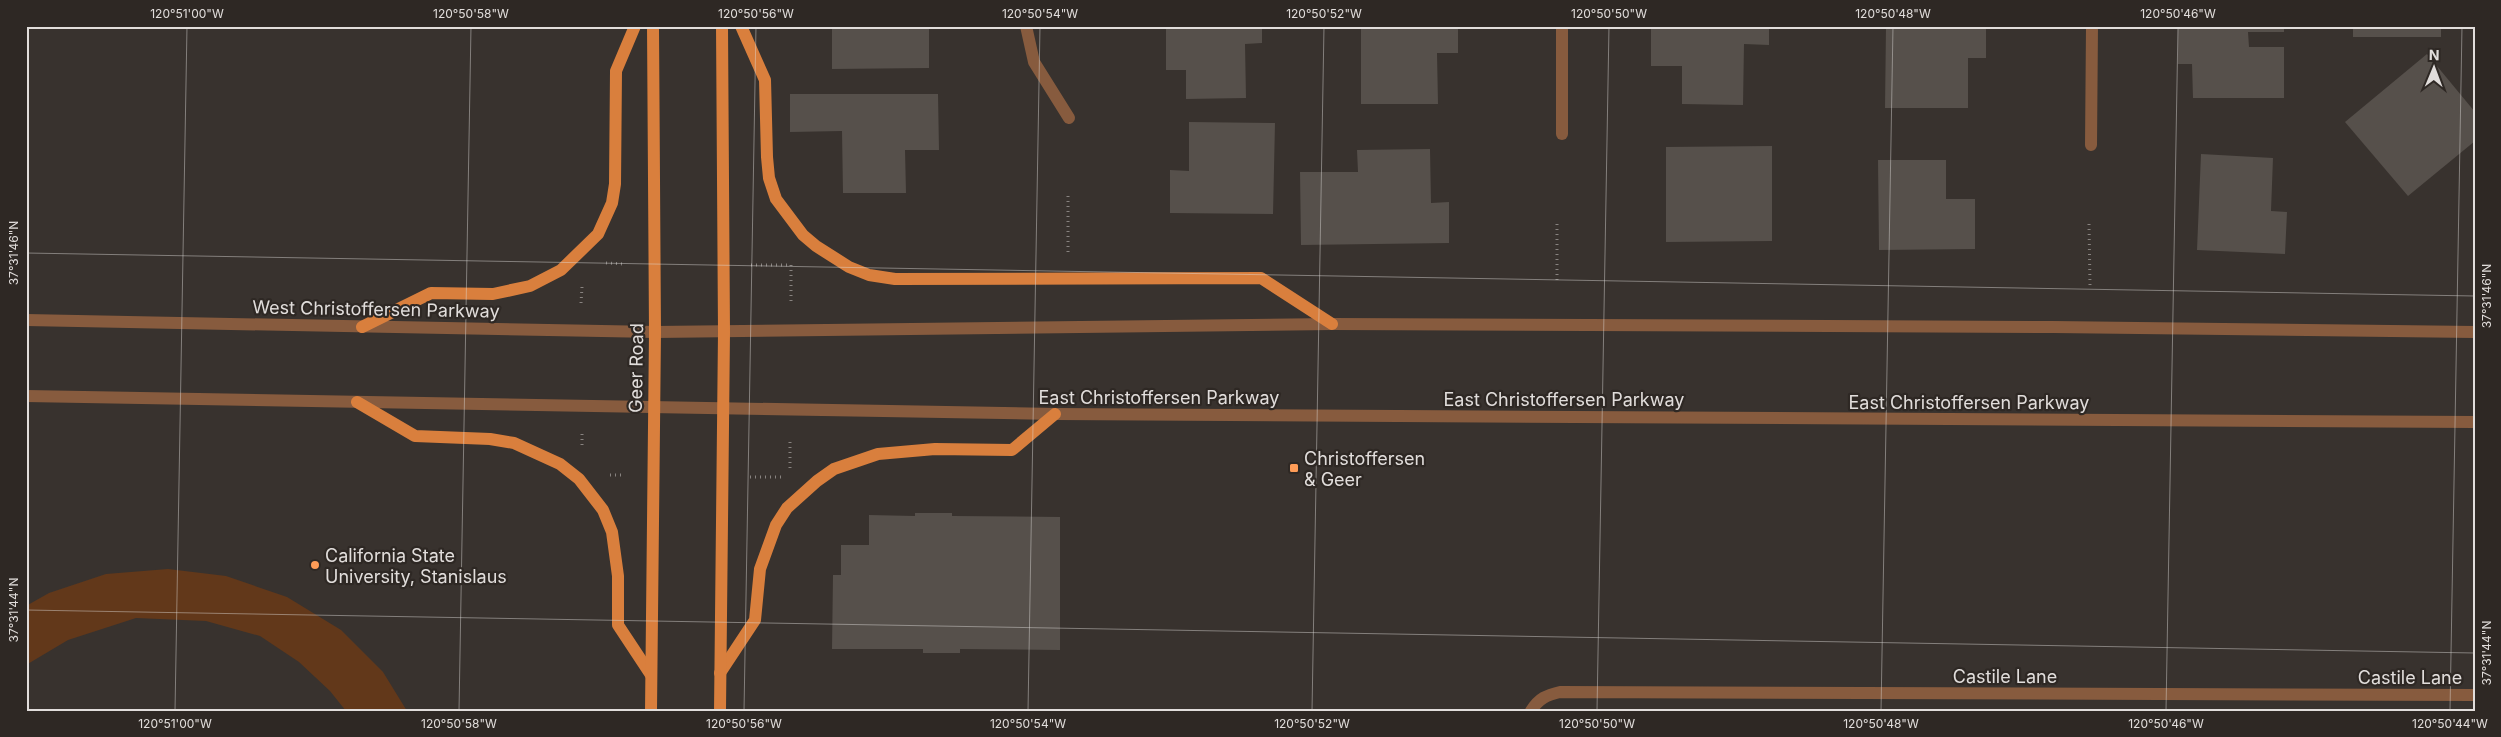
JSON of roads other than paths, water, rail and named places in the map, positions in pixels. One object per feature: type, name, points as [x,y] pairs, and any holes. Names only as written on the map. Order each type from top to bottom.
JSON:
[{"type":"main road","points":[[362,327],[432,293],[493,294],[530,286],[561,270],[598,234],[608,212],[615,184],[616,71],[635,26]]},
{"type":"main road","name":"Geer Road","points":[[651,711],[655,332],[653,26]]},
{"type":"main road","points":[[720,711],[724,332],[722,26]]},
{"type":"main road","points":[[741,26],[765,80],[767,157],[769,178],[776,199],[803,235],[816,246],[849,267],[869,275],[896,279],[1260,278],[1332,324]]},
{"type":"main road","points":[[357,402],[415,436],[490,439],[514,443],[560,464],[579,479],[603,510],[612,532],[618,576],[618,625],[651,675]]},
{"type":"main road","points":[[720,673],[755,620],[760,570],[776,525],[787,508],[817,481],[834,469],[878,454],[934,449],[1012,450],[1055,414]]},
{"type":"street","points":[[1026,26],[1027,39],[1034,62],[1069,118]]},
{"type":"street","points":[[1562,26],[1562,134]]},
{"type":"street","points":[[2091,145],[2092,26]]},
{"type":"street","name":"West Christoffersen Parkway","points":[[26,320],[724,332]]},
{"type":"street","points":[[724,332],[1332,324],[2043,326],[2475,332]]},
{"type":"street","points":[[26,396],[653,408]]},
{"type":"street","name":"East Christoffersen Parkway","points":[[653,408],[1055,414],[2475,422]]},
{"type":"street","name":"Castile Lane","points":[[1534,706],[1547,695],[1560,692],[2475,695]]},
{"type":"place","name":"Christoffersen & Geer","points":[[1294,468]]},
{"type":"place","name":"California State University, Stanislaus","points":[[315,565]]}]
